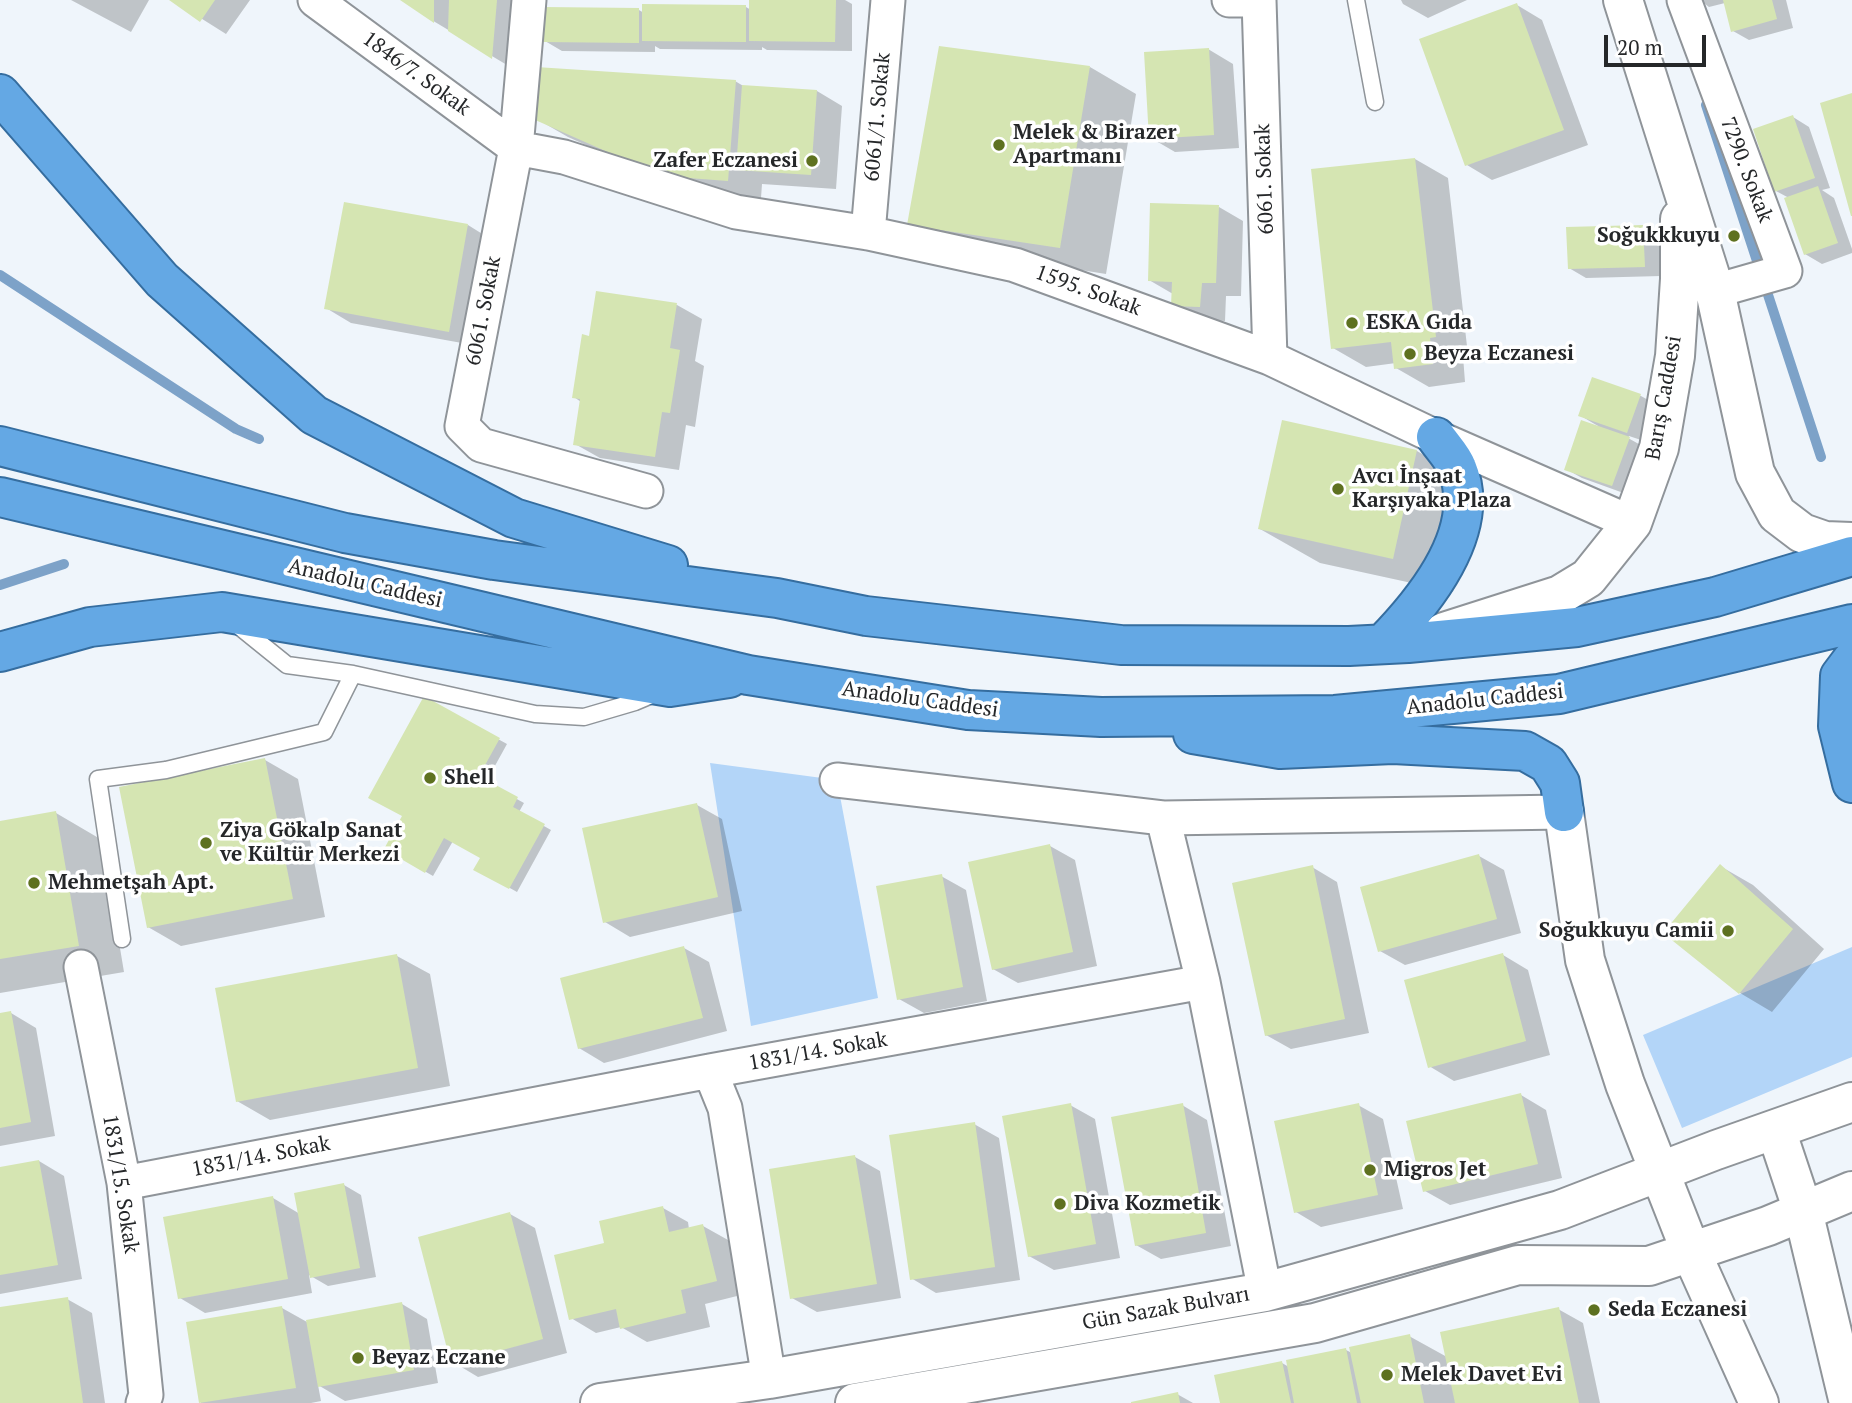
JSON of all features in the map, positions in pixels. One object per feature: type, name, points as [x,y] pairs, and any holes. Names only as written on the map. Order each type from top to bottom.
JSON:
[{"type":"highway","points":[[0,94],[162,280],[314,415],[514,518],[777,598]]},
{"type":"highway","points":[[1395,644],[1439,574],[1456,540],[1463,515],[1457,468],[1436,437]]},
{"type":"highway","points":[[0,446],[345,533],[494,560],[777,598],[866,616],[1121,645],[1395,644],[1577,627],[1715,597],[1852,556]]},
{"type":"highway","name":"Anadolu Caddesi","points":[[0,496],[748,675],[968,710],[1101,718],[1335,715],[1559,694],[1852,624]]},
{"type":"highway","points":[[0,652],[90,627],[222,612],[670,687],[748,675]]},
{"type":"highway","points":[[1852,660],[1840,676],[1838,726],[1852,783]]},
{"type":"highway","points":[[1101,718],[1279,749],[1392,744],[1525,751],[1548,764],[1560,783],[1564,812]]},
{"type":"main road","name":"Barış Caddesi","points":[[1623,0],[1715,291],[1755,473],[1777,514],[1802,533],[1825,541],[1852,542]]},
{"type":"main road","name":"Barış Caddesi","points":[[1395,644],[1560,595],[1588,578],[1632,523],[1659,448],[1675,356],[1680,279],[1679,175]]},
{"type":"main road","points":[[1564,812],[1585,960],[1625,1084],[1691,1252],[1759,1403]]},
{"type":"main road","name":"Gün Sazak Bulvarı","points":[[600,1403],[769,1379],[1265,1292],[1560,1210],[1716,1150],[1852,1102]]},
{"type":"main road","points":[[1776,1130],[1803,1211],[1849,1403]]},
{"type":"main road","name":"Gün Sazak Bulvarı","points":[[855,1403],[1315,1323],[1518,1265],[1649,1266],[1768,1226],[1852,1191]]},
{"type":"street","name":"1846/7. Sokak","points":[[315,0],[516,148]]},
{"type":"street","name":"6061. Sokak","points":[[529,0],[516,148],[462,426],[481,445],[646,491]]},
{"type":"street","name":"6061/1. Sokak","points":[[868,233],[888,0]]},
{"type":"street","name":"6061. Sokak","points":[[1230,0],[1260,0],[1270,358]]},
{"type":"street","name":"7290. Sokak","points":[[1684,0],[1784,271],[1715,291]]},
{"type":"street","name":"1595. Sokak","points":[[516,148],[564,157],[736,212],[868,233],[1014,265],[1270,358],[1436,437],[1632,523]]},
{"type":"street","points":[[837,780],[1163,818],[1564,812]]},
{"type":"street","points":[[1163,818],[1203,982],[1265,1292]]},
{"type":"street","name":"1831/15. Sokak","points":[[80,967],[124,1183],[145,1395],[143,1403]]},
{"type":"street","name":"1831/14. Sokak","points":[[124,1183],[710,1071],[1203,982]]},
{"type":"street","points":[[710,1071],[725,1108],[769,1379]]},
{"type":"lane","points":[[1356,0],[1375,102]]},
{"type":"lane","points":[[222,612],[287,665],[353,674],[535,714],[584,717],[635,702],[670,687]]},
{"type":"lane","points":[[122,939],[98,779],[166,771],[324,732],[353,674]]},
{"type":"shaded area","points":[[710,763],[837,780],[878,998],[751,1026]]},
{"type":"shaded area","points":[[1852,947],[1852,1057],[1682,1128],[1643,1035]]},
{"type":"building","points":[[169,0],[215,0],[200,22]]},
{"type":"building","points":[[400,0],[434,0],[434,23]]},
{"type":"building","points":[[449,0],[497,0],[492,59],[448,31]]},
{"type":"building","points":[[749,0],[836,0],[835,42],[749,41]]},
{"type":"building","points":[[1723,0],[1772,0],[1777,19],[1731,32]]},
{"type":"building","points":[[1517,3],[1564,130],[1465,166],[1419,39]]},
{"type":"building","points":[[642,4],[746,5],[746,42],[642,41]]},
{"type":"building","points":[[544,7],[639,8],[639,43],[543,42]]},
{"type":"building","name":"Melek & Birazer Apartmanı","points":[[939,46],[1090,66],[1060,248],[907,225]]},
{"type":"building","points":[[1209,48],[1214,135],[1149,139],[1144,52]]},
{"type":"building","points":[[536,67],[736,80],[728,181],[662,176],[533,119]]},
{"type":"building","points":[[742,85],[817,90],[811,175],[736,170]]},
{"type":"building","points":[[1852,93],[1852,216],[1851,216],[1820,103]]},
{"type":"building","points":[[1793,115],[1815,178],[1774,192],[1753,129]]},
{"type":"building","points":[[1415,158],[1436,337],[1430,338],[1433,364],[1394,369],[1391,342],[1331,349],[1311,169]]},
{"type":"building","points":[[1818,186],[1838,243],[1804,255],[1784,198]]},
{"type":"building","points":[[344,202],[468,224],[449,332],[324,309]]},
{"type":"building","points":[[1150,203],[1219,205],[1216,283],[1202,283],[1200,307],[1171,306],[1172,282],[1148,281]]},
{"type":"building","points":[[1643,225],[1645,267],[1568,269],[1566,227]]},
{"type":"building","points":[[596,291],[677,303],[670,348],[680,350],[670,413],[662,412],[655,457],[573,445],[580,399],[572,398],[582,334],[589,336]]},
{"type":"building","points":[[1592,377],[1641,394],[1627,433],[1578,416]]},
{"type":"building","name":"Avcı İnşaat Karşıyaka Plaza","points":[[1282,420],[1417,450],[1393,559],[1258,529]]},
{"type":"building","points":[[1581,420],[1630,437],[1612,486],[1564,470]]},
{"type":"building","points":[[424,696],[500,738],[479,776],[518,797],[513,807],[545,824],[509,889],[473,870],[480,858],[444,838],[425,873],[384,849],[402,816],[368,798]]},
{"type":"building","name":"Ziya Gökalp Sanat ve Kültür Merkezi","points":[[265,758],[293,899],[147,928],[119,787]]},
{"type":"building","points":[[697,803],[718,897],[603,923],[582,828]]},
{"type":"building","name":"Mehmetşah Apt.","points":[[56,811],[79,946],[0,959],[0,821]]},
{"type":"building","points":[[1050,844],[1073,952],[992,970],[968,862]]},
{"type":"building","points":[[1479,854],[1497,919],[1378,952],[1360,887]]},
{"type":"building","name":"Soğukkuyu Camii","points":[[1720,864],[1793,929],[1739,994],[1663,933]]},
{"type":"building","points":[[1313,865],[1345,1019],[1265,1036],[1232,883]]},
{"type":"building","points":[[942,874],[963,987],[897,1000],[876,886]]},
{"type":"building","points":[[684,946],[703,1018],[578,1049],[560,978]]},
{"type":"building","points":[[1503,953],[1526,1041],[1428,1068],[1404,980]]},
{"type":"building","points":[[397,954],[418,1068],[236,1102],[215,988]]},
{"type":"building","points":[[11,1011],[31,1122],[0,1128],[0,1013]]},
{"type":"building","points":[[1521,1093],[1538,1164],[1423,1192],[1406,1121]]},
{"type":"building","points":[[1071,1103],[1096,1244],[1028,1257],[1002,1116]]},
{"type":"building","points":[[1183,1103],[1206,1233],[1135,1246],[1111,1117]]},
{"type":"building","points":[[1359,1103],[1378,1195],[1294,1213],[1274,1121]]},
{"type":"building","points":[[975,1122],[995,1267],[910,1280],[889,1135]]},
{"type":"building","points":[[855,1155],[877,1284],[790,1299],[769,1169]]},
{"type":"building","points":[[39,1160],[58,1265],[0,1275],[0,1167]]},
{"type":"building","points":[[344,1183],[360,1268],[310,1278],[294,1193]]},
{"type":"building","points":[[273,1196],[288,1279],[178,1299],[163,1217]]},
{"type":"building","points":[[663,1206],[669,1232],[703,1224],[717,1281],[681,1290],[686,1313],[620,1329],[616,1309],[569,1320],[554,1255],[604,1243],[599,1221]]},
{"type":"building","points":[[510,1212],[543,1339],[451,1364],[418,1237]]},
{"type":"building","points":[[68,1297],[83,1403],[0,1403],[0,1307]]},
{"type":"building","points":[[402,1302],[414,1370],[318,1387],[306,1320]]},
{"type":"building","points":[[282,1306],[296,1388],[199,1403],[186,1322]]},
{"type":"building","points":[[1559,1307],[1579,1403],[1455,1403],[1440,1332]]},
{"type":"building","name":"Melek Davet Evi","points":[[1410,1334],[1424,1403],[1361,1403],[1349,1347]]},
{"type":"building","points":[[1346,1348],[1357,1403],[1294,1403],[1286,1360]]},
{"type":"building","points":[[1282,1361],[1291,1403],[1220,1403],[1214,1375]]},
{"type":"building","points":[[1178,1392],[1180,1403],[1131,1403],[1131,1402]]},
{"type":"waterway","points":[[1706,105],[1821,457]]},
{"type":"waterway","points":[[0,275],[236,429],[259,439]]},
{"type":"waterway","points":[[0,585],[64,564]]},
{"type":"place","name":"Melek & Birazer Apartmanı","points":[[999,145]]},
{"type":"place","name":"Zafer Eczanesi","points":[[812,161]]},
{"type":"place","name":"Soğukkkuyu","points":[[1734,236]]},
{"type":"place","name":"ESKA Gıda","points":[[1352,323]]},
{"type":"place","name":"Beyza Eczanesi","points":[[1410,354]]},
{"type":"place","name":"Avcı İnşaat Karşıyaka Plaza","points":[[1338,489]]},
{"type":"place","name":"Shell","points":[[430,778]]},
{"type":"place","name":"Ziya Gökalp Sanat ve Kültür Merkezi","points":[[206,843]]},
{"type":"place","name":"Mehmetşah Apt.","points":[[34,883]]},
{"type":"place","name":"Soğukkuyu Camii","points":[[1728,931]]},
{"type":"place","name":"Migros Jet","points":[[1370,1170]]},
{"type":"place","name":"Diva Kozmetik","points":[[1060,1204]]},
{"type":"place","name":"Seda Eczanesi","points":[[1594,1310]]},
{"type":"place","name":"Beyaz Eczane","points":[[358,1358]]},
{"type":"place","name":"Melek Davet Evi","points":[[1387,1375]]}]
